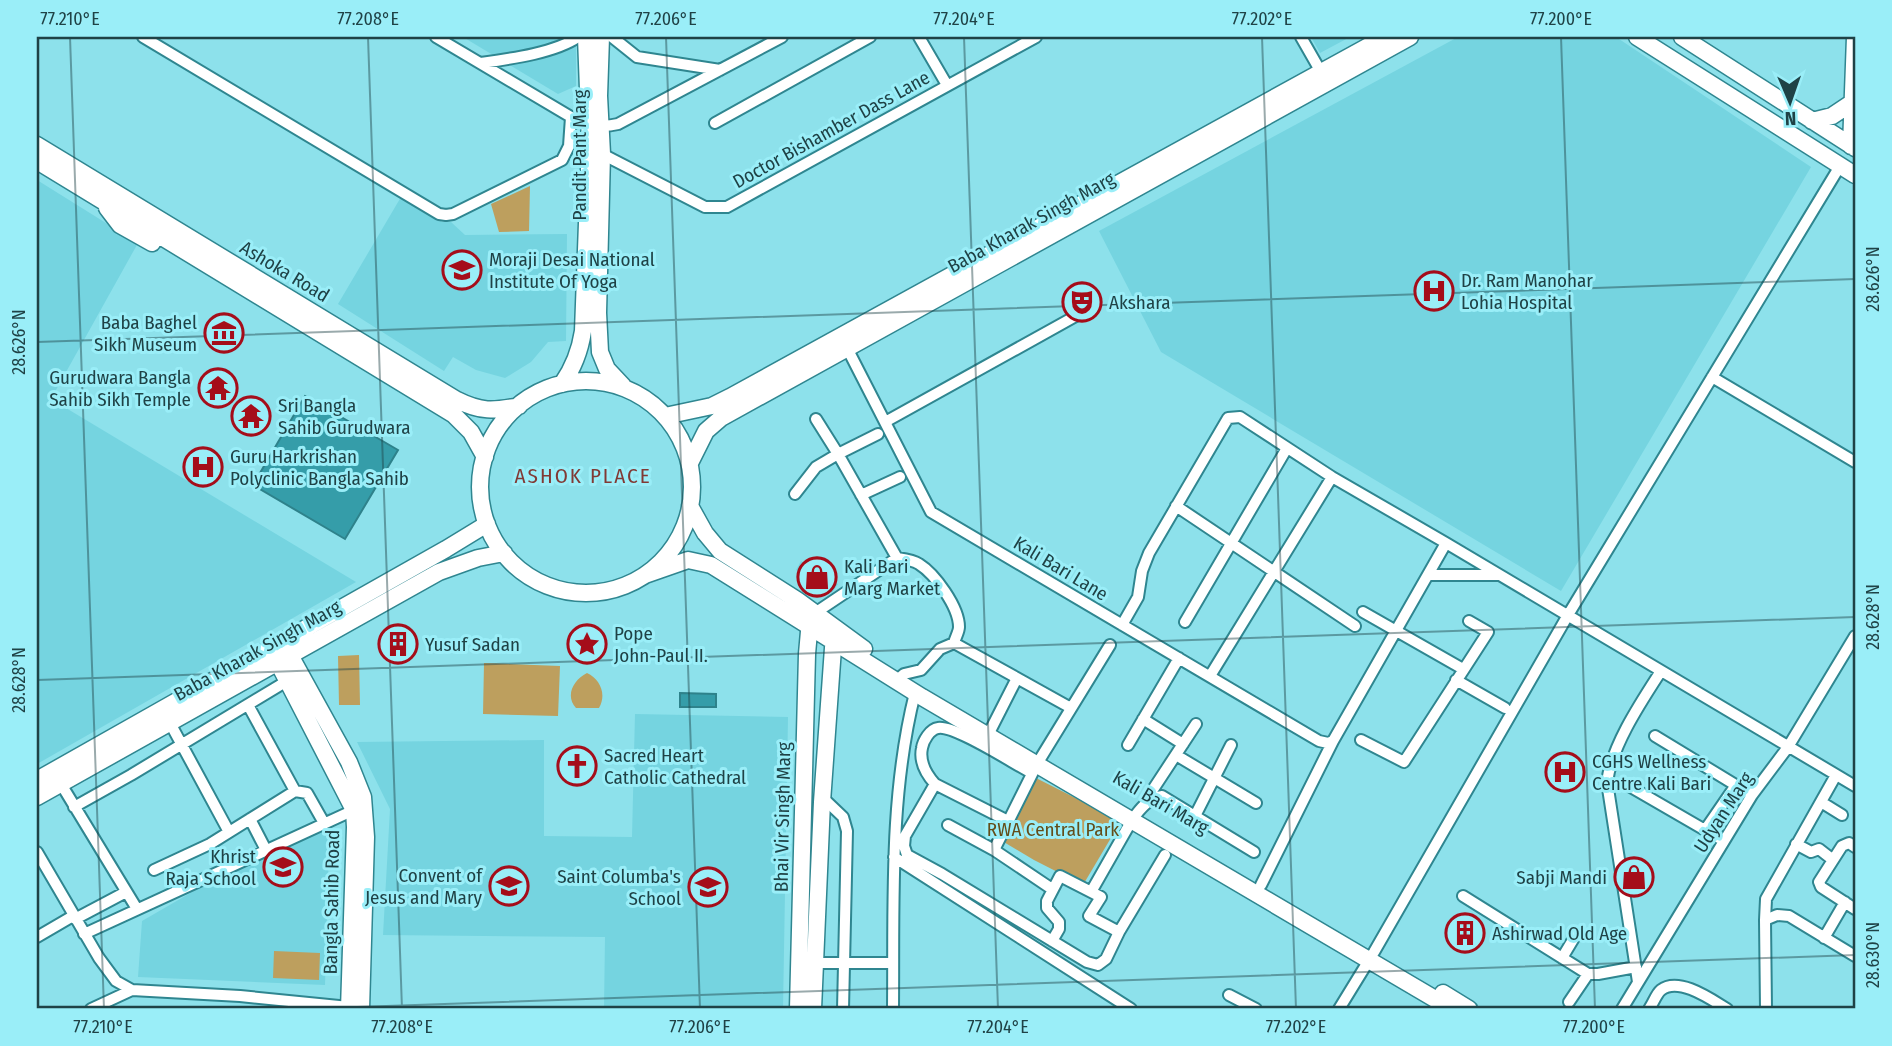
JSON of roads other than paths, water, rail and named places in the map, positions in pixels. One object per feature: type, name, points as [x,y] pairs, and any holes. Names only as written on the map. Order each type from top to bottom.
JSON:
[{"type":"main road","name":"Pandit Pant Marg","points":[[562,384],[579,353],[591,313],[602,154],[595,126],[586,37]]},
{"type":"main road","name":"Pandit Pant Marg","points":[[601,37],[595,126],[591,313],[601,356],[612,376],[627,389]]},
{"type":"main road","name":"Baba Kharak Singh Marg","points":[[665,416],[712,406],[730,397],[1385,37]]},
{"type":"main road","name":"Baba Kharak Singh Marg","points":[[690,463],[706,431],[721,418],[1410,37]]},
{"type":"main road","points":[[1637,37],[1855,175]]},
{"type":"main road","points":[[1682,37],[1853,147]]},
{"type":"main road","points":[[1853,147],[1855,37]]},
{"type":"main road","points":[[1812,121],[1832,116],[1853,102]]},
{"type":"main road","name":"Ashoka Road","points":[[37,145],[457,400],[476,409],[519,406]]},
{"type":"main road","name":"Ashoka Road","points":[[37,161],[100,200],[120,225],[188,264],[211,267],[454,415],[471,432],[485,457]]},
{"type":"main road","points":[[645,575],[658,565],[677,541],[690,506],[690,463],[680,438],[665,416],[627,389],[601,382],[562,384],[544,390],[519,406],[498,429],[485,457],[480,490],[482,507],[494,539],[504,553],[527,574],[555,588],[601,591],[688,560],[711,565],[812,617]]},
{"type":"main road","points":[[690,506],[705,533],[720,551],[812,617]]},
{"type":"main road","name":"Baba Kharak Singh Marg","points":[[37,797],[170,723],[487,524]]},
{"type":"main road","name":"Baba Kharak Singh Marg","points":[[37,780],[439,572],[478,558],[504,553]]},
{"type":"main road","name":"Kali Bari Marg","points":[[812,617],[834,635],[990,731],[1037,765],[1261,885],[1454,1008]]},
{"type":"main road","name":"Bhai Vir Singh Marg","points":[[798,1009],[812,617]]},
{"type":"main road","name":"Bhai Vir Singh Marg","points":[[813,1009],[822,797],[834,635]]},
{"type":"main road","name":"Bangla Sahib Road","points":[[280,652],[354,810],[353,1008]]},
{"type":"main road","name":"Bangla Sahib Road","points":[[280,652],[349,762],[363,797],[366,837],[353,1008]]},
{"type":"main road","name":"Kali Bari Marg","points":[[900,677],[915,692],[990,731]]},
{"type":"main road","name":"Kali Bari Marg","points":[[1135,817],[1372,956]]},
{"type":"street","points":[[143,37],[439,214],[453,214],[562,160],[569,146],[570,117]]},
{"type":"street","points":[[436,37],[570,117],[595,126],[618,124],[782,37]]},
{"type":"street","points":[[481,64],[538,52],[578,37]]},
{"type":"street","points":[[612,37],[637,57],[720,70]]},
{"type":"street","points":[[715,123],[870,37]]},
{"type":"street","points":[[919,37],[947,85]]},
{"type":"street","name":"Doctor Bishamber Dass Lane","points":[[602,154],[705,207],[727,207],[1036,37]]},
{"type":"street","points":[[1301,37],[1321,72]]},
{"type":"street","points":[[1355,1009],[1341,1006],[1568,615],[1840,166]]},
{"type":"street","points":[[885,422],[1083,312]]},
{"type":"street","name":"Kali Bari Lane","points":[[847,348],[931,512],[1319,741],[1333,741]]},
{"type":"street","points":[[1712,377],[1855,462]]},
{"type":"street","points":[[1122,625],[1138,597],[1142,571],[1149,553],[1228,418],[1240,417],[1332,477],[1855,786]]},
{"type":"street","points":[[816,419],[897,558],[918,563],[946,593],[955,610],[959,628],[954,643],[940,649],[921,670],[900,677]]},
{"type":"street","points":[[794,494],[816,467],[878,434]]},
{"type":"street","points":[[1185,622],[1287,448]]},
{"type":"street","points":[[862,495],[900,477]]},
{"type":"street","points":[[1210,677],[1332,477]]},
{"type":"street","points":[[1176,506],[1355,626]]},
{"type":"street","points":[[1261,885],[1333,741],[1446,543]]},
{"type":"street","points":[[812,617],[897,558]]},
{"type":"street","points":[[1428,575],[1500,575]]},
{"type":"street","points":[[1363,612],[1463,669]]},
{"type":"street","points":[[1361,740],[1404,762],[1488,632],[1469,621]]},
{"type":"street","name":"Udyan Marg","points":[[1622,1009],[1752,795],[1788,747],[1855,636]]},
{"type":"street","points":[[954,643],[1071,708]]},
{"type":"street","points":[[994,850],[1037,765],[1110,645]]},
{"type":"street","points":[[1128,745],[1179,659]]},
{"type":"street","points":[[1639,982],[1608,782],[1609,770],[1622,738],[1641,701],[1661,671]]},
{"type":"street","points":[[990,731],[1017,678]]},
{"type":"street","points":[[1457,680],[1505,708]]},
{"type":"street","points":[[74,807],[282,684]]},
{"type":"street","points":[[893,1009],[895,825],[906,729],[915,692]]},
{"type":"street","points":[[248,705],[295,791]]},
{"type":"street","points":[[1143,719],[1183,744]]},
{"type":"street","points":[[170,723],[229,832]]},
{"type":"street","points":[[1154,788],[1196,724]]},
{"type":"street","points":[[1008,821],[935,784],[926,774],[922,748],[930,731],[939,727],[956,731],[1037,765]]},
{"type":"street","points":[[1655,736],[1752,795]]},
{"type":"street","points":[[1195,816],[1231,745]]},
{"type":"street","points":[[1176,755],[1256,803]]},
{"type":"street","points":[[1766,1009],[1766,899],[1836,775]]},
{"type":"street","points":[[61,784],[137,909]]},
{"type":"street","points":[[935,784],[905,836],[907,855],[1087,962],[1098,965],[1105,959],[1165,855]]},
{"type":"street","points":[[1705,830],[1736,785]]},
{"type":"street","points":[[1629,786],[1724,841]]},
{"type":"street","points":[[154,870],[211,844],[295,791],[307,793],[324,823]]},
{"type":"street","points":[[1091,892],[1135,817],[1153,798],[1162,796],[1254,852]]},
{"type":"street","points":[[822,797],[843,817],[847,831],[843,1009]]},
{"type":"street","points":[[1821,802],[1842,815]]},
{"type":"street","points":[[84,934],[354,810]]},
{"type":"street","points":[[250,819],[266,850]]},
{"type":"street","points":[[948,824],[994,850],[1052,889]]},
{"type":"street","points":[[1855,847],[1846,843],[1833,859],[1819,885],[1855,909]]},
{"type":"street","points":[[1796,844],[1811,852],[1819,849],[1833,859]]},
{"type":"street","points":[[37,852],[99,958],[116,981],[132,990],[240,996],[353,1008]]},
{"type":"street","points":[[894,857],[1131,1009]]},
{"type":"street","points":[[1052,941],[1059,929],[1059,922],[1046,908],[1052,889],[1060,876],[1101,897],[1089,916],[1119,932]]},
{"type":"street","points":[[37,937],[126,892]]},
{"type":"street","points":[[1463,896],[1588,974],[1636,967]]},
{"type":"street","points":[[1824,938],[1844,902]]},
{"type":"street","points":[[1765,920],[1777,915],[1789,916],[1855,956]]},
{"type":"street","points":[[1562,958],[1577,933]]},
{"type":"street","points":[[815,963],[893,963]]},
{"type":"street","points":[[1569,1002],[1588,974]]},
{"type":"street","points":[[1649,1009],[1660,991],[1669,987],[1681,987],[1692,989],[1727,1009]]},
{"type":"street","points":[[92,1009],[132,990]]},
{"type":"street","points":[[1230,995],[1256,1009]]},
{"type":"street","points":[[239,1009],[240,996]]},
{"type":"place","name":"Moraji Desai National Institute Of Yoga","points":[[462,270]]},
{"type":"place","name":"Dr. Ram Manohar Lohia Hospital","points":[[1434,291]]},
{"type":"place","name":"Akshara","points":[[1082,302]]},
{"type":"place","name":"Baba Baghel Sikh Museum","points":[[224,333]]},
{"type":"place","name":"Gurudwara Bangla Sahib Sikh Temple","points":[[218,388]]},
{"type":"place","name":"Sri Bangla Sahib Gurudwara","points":[[251,416]]},
{"type":"place","name":"Guru Harkrishan Polyclinic Bangla Sahib","points":[[203,467]]},
{"type":"place","name":"Kali Bari Marg Market","points":[[817,577]]},
{"type":"place","name":"Yusuf Sadan","points":[[398,644]]},
{"type":"place","name":"Pope John-Paul II.","points":[[587,644]]},
{"type":"place","name":"Sacred Heart Catholic Cathedral","points":[[577,766]]},
{"type":"place","name":"CGHS Wellness Centre Kali Bari","points":[[1565,772]]},
{"type":"place","name":"Khrist Raja School","points":[[283,867]]},
{"type":"place","name":"Sabji Mandi","points":[[1634,877]]},
{"type":"place","name":"Convent of Jesus and Mary","points":[[509,886]]},
{"type":"place","name":"Saint Columba's School","points":[[708,887]]},
{"type":"place","name":"Ashirwad Old Age","points":[[1465,933]]},
{"type":"district","name":"ASHOK PLACE","points":[[583,476]]},
{"type":"park label","name":"RWA Central Park","points":[[1053,829]]}]
